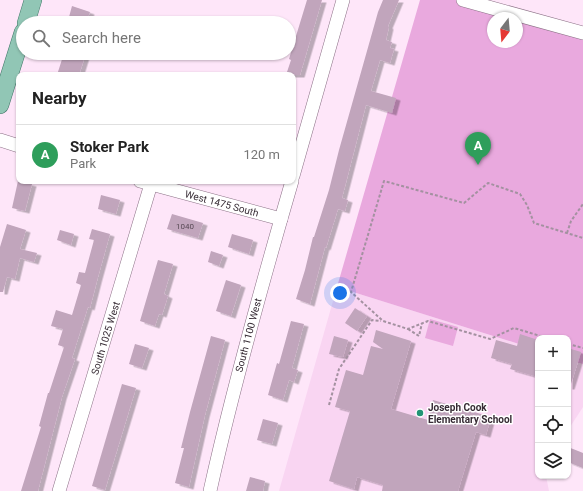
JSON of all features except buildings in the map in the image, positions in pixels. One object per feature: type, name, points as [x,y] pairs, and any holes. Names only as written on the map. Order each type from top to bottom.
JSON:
[{"type":"main road","points":[[28,16],[33,0]]},
{"type":"main road","points":[[0,105],[16,54]]},
{"type":"street","points":[[296,165],[343,0]]},
{"type":"street","points":[[463,0],[583,33]]},
{"type":"street","points":[[0,140],[16,145]]},
{"type":"street","name":"South 1025 West","points":[[59,491],[145,184]]},
{"type":"street","name":"West 1475 South","points":[[149,184],[281,219]]},
{"type":"street","name":"South 1100 West","points":[[210,491],[224,427],[254,311],[291,184]]},
{"type":"path","points":[[383,321],[351,292],[384,181],[464,203],[488,183],[520,194],[534,223],[583,238]]},
{"type":"path","points":[[567,233],[571,221],[583,204]]},
{"type":"path","points":[[329,406],[339,370],[372,320],[383,321],[408,329],[419,336],[422,323]]},
{"type":"path","points":[[408,329],[428,321],[490,339],[514,328],[537,335]]},
{"type":"path","points":[[571,345],[583,348]]},
{"type":"shaded area","points":[[420,0],[473,0],[516,12],[487,12],[487,48],[523,48],[523,14],[583,31],[583,364],[571,361],[571,335],[535,335],[535,349],[337,287]]},
{"type":"shaded area","name":"Joseph Cook Elementary School","points":[[337,287],[535,349],[535,479],[547,479],[549,491],[279,491]]},
{"type":"shaded area","points":[[430,319],[458,327],[453,346],[425,338]]},
{"type":"shaded area","points":[[571,361],[583,364],[583,407],[571,425]]},
{"type":"place","name":"Stoker Park","points":[[478,165]]},
{"type":"place","name":"Joseph Cook Elementary School","points":[[420,413]]}]
